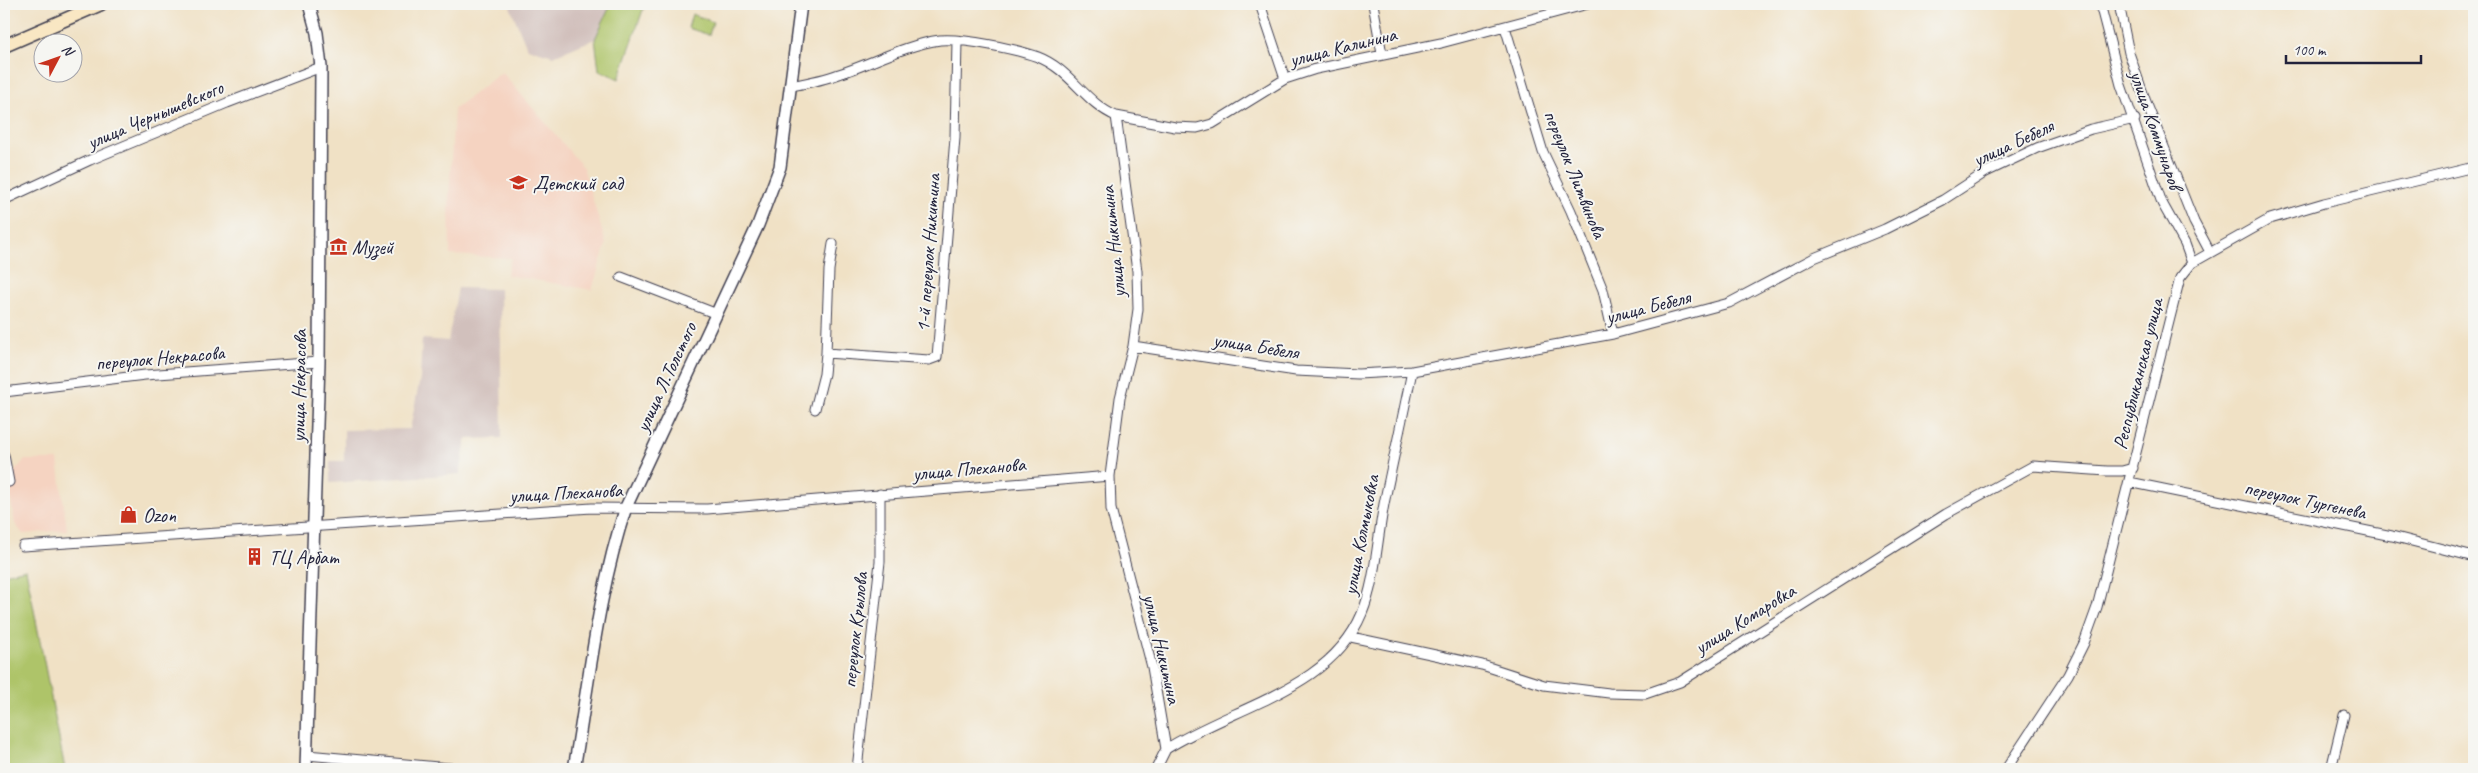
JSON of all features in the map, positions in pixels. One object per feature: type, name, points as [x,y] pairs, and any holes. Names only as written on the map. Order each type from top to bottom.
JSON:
[{"type":"main road","points":[[4,46],[101,4]]},
{"type":"street","name":"улица Некрасова","points":[[306,769],[319,362],[321,67],[317,33],[309,4]]},
{"type":"street","name":"улица Л.Толстого","points":[[574,769],[607,578],[614,543],[626,507],[758,224],[780,167],[801,4]]},
{"type":"street","points":[[1260,4],[1285,79]]},
{"type":"street","points":[[1373,4],[1382,54]]},
{"type":"street","name":"улица Калинина","points":[[1116,116],[1176,127],[1196,128],[1212,124],[1285,79],[1316,69],[1505,27],[1588,4]]},
{"type":"street","name":"улица Коммунаров","points":[[2100,4],[2117,69],[2162,203],[2185,244],[2192,263]]},
{"type":"street","name":"улица Коммунаров","points":[[2119,4],[2129,53],[2146,102],[2194,222],[2210,252]]},
{"type":"street","name":"переулок Литвинова","points":[[1505,27],[1543,152],[1571,211],[1603,290],[1613,334]]},
{"type":"street","points":[[791,86],[839,74],[915,46],[942,40],[958,41],[996,46],[1039,57],[1064,72],[1103,111],[1116,116]]},
{"type":"street","name":"1-й переулок Никитина","points":[[826,353],[929,360],[937,357],[955,138],[958,41]]},
{"type":"street","name":"улица Чернышевского","points":[[4,200],[200,114],[321,67]]},
{"type":"street","name":"улица Никитина","points":[[1116,116],[1137,271],[1138,309],[1133,346],[1120,398],[1110,476],[1111,509],[1152,667],[1166,749]]},
{"type":"street","name":"улица Бебеля","points":[[1133,346],[1296,372],[1358,374],[1412,371],[1613,334],[1729,303],[1814,258],[1886,229],[1943,200],[1986,172],[2037,148],[2091,129],[2135,119]]},
{"type":"street","name":"Республиканская улица","points":[[2006,769],[2068,675],[2084,643],[2097,607],[2180,278],[2192,263],[2270,219],[2324,202],[2474,167]]},
{"type":"street","points":[[815,409],[824,374],[829,270],[833,244]]},
{"type":"street","points":[[621,278],[717,314]]},
{"type":"street","name":"переулок Некрасова","points":[[4,392],[145,375],[319,362]]},
{"type":"street","name":"улица Колмыковка","points":[[1166,749],[1189,734],[1289,688],[1312,674],[1351,637],[1362,616],[1372,587],[1384,506],[1412,371]]},
{"type":"street","points":[[4,455],[9,482]]},
{"type":"street","name":"улица Комаровка","points":[[1351,637],[1482,665],[1544,685],[1609,693],[1645,694],[1680,682],[1946,514],[2033,466],[2106,471],[2122,471],[2133,468]]},
{"type":"street","name":"улица Плеханова","points":[[23,546],[626,507],[707,509],[1110,476]]},
{"type":"street","name":"переулок Тургенева","points":[[2129,482],[2392,536],[2474,557]]},
{"type":"street","name":"переулок Крылова","points":[[857,769],[880,562],[880,494]]},
{"type":"street","points":[[2331,769],[2344,715]]},
{"type":"street","points":[[1156,769],[1166,749]]},
{"type":"street","points":[[307,755],[460,769]]},
{"type":"shaded area","points":[[509,4],[611,4],[595,39],[553,56],[527,48]]},
{"type":"shaded area","name":"Детский сад","points":[[502,72],[583,167],[606,244],[592,290],[507,275],[511,258],[450,255],[449,199],[454,109]]},
{"type":"shaded area","points":[[458,288],[500,289],[502,438],[466,439],[460,474],[330,483],[330,461],[344,461],[344,430],[410,429],[420,379],[422,339],[448,341]]},
{"type":"shaded area","points":[[25,460],[58,460],[67,530],[23,534],[15,524],[7,479]]},
{"type":"green space","points":[[611,4],[645,4],[619,79],[599,70],[595,39]]},
{"type":"green space","points":[[692,14],[713,22],[709,35],[688,28]]},
{"type":"green space","points":[[26,569],[65,769],[4,769],[4,574]]},
{"type":"place","name":"Детский сад","points":[[519,183]]},
{"type":"place","name":"Музей","points":[[338,247]]},
{"type":"place","name":"Ozon","points":[[129,515]]},
{"type":"place","name":"ТЦ Арбат","points":[[255,557]]}]
